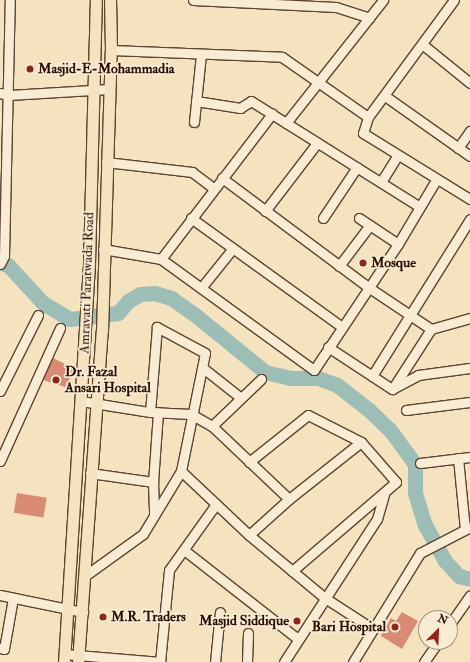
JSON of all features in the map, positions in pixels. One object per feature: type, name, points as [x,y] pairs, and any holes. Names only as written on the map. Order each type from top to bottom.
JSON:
[{"type":"main road","name":"Amravati Paratwada Road","points":[[64,658],[69,609],[85,328],[95,90],[96,0]]},
{"type":"main road","name":"Amravati Paratwada Road","points":[[78,659],[86,575],[90,473],[102,331],[103,250],[111,50],[110,0]]},
{"type":"street","points":[[1,258],[5,94],[10,0]]},
{"type":"street","points":[[193,0],[336,7],[369,18]]},
{"type":"street","points":[[286,123],[320,84],[383,0]]},
{"type":"street","points":[[454,0],[368,117],[363,133],[397,156],[470,199]]},
{"type":"street","points":[[422,44],[470,83]]},
{"type":"street","points":[[111,50],[282,57],[368,117]]},
{"type":"street","points":[[194,122],[201,54]]},
{"type":"street","points":[[5,94],[109,89]]},
{"type":"street","points":[[384,96],[470,156]]},
{"type":"street","points":[[196,101],[240,108],[251,101],[420,207]]},
{"type":"street","points":[[161,259],[213,188],[272,114]]},
{"type":"street","points":[[458,148],[470,131]]},
{"type":"street","points":[[265,211],[317,143]]},
{"type":"street","points":[[382,182],[397,156]]},
{"type":"street","points":[[106,162],[192,172],[213,188]]},
{"type":"street","points":[[323,218],[357,167]]},
{"type":"street","points":[[222,178],[368,287],[431,329]]},
{"type":"street","points":[[103,250],[161,259],[314,370],[398,244],[436,180]]},
{"type":"street","points":[[191,218],[342,327]]},
{"type":"street","points":[[359,218],[398,244]]},
{"type":"street","points":[[372,376],[470,219]]},
{"type":"street","points":[[339,266],[370,225]]},
{"type":"street","points":[[201,288],[233,248]]},
{"type":"street","points":[[0,391],[38,315]]},
{"type":"street","points":[[392,389],[431,329],[470,318]]},
{"type":"street","points":[[86,575],[143,534],[154,516],[181,471],[191,414],[203,368],[205,353],[157,327],[154,412],[154,516]]},
{"type":"street","points":[[0,461],[60,328]]},
{"type":"street","points":[[328,347],[392,389]]},
{"type":"street","points":[[203,368],[241,398]]},
{"type":"street","points":[[392,389],[418,375],[470,368]]},
{"type":"street","points":[[212,426],[261,379]]},
{"type":"street","points":[[81,401],[96,405],[154,412],[191,414],[212,426],[289,499]]},
{"type":"street","points":[[406,410],[470,402]]},
{"type":"street","points":[[249,462],[308,415],[361,442],[396,482],[384,494],[292,571]]},
{"type":"street","points":[[249,535],[289,499],[361,442]]},
{"type":"street","points":[[420,463],[470,457]]},
{"type":"street","points":[[357,661],[373,629],[420,553],[426,548],[467,528],[458,458]]},
{"type":"street","points":[[181,471],[249,535],[292,571],[325,598],[373,629]]},
{"type":"street","points":[[90,473],[153,482]]},
{"type":"street","points":[[284,662],[377,519],[384,494]]},
{"type":"street","points":[[64,658],[160,662],[167,576],[216,504]]},
{"type":"street","points":[[184,550],[298,639]]},
{"type":"street","points":[[0,595],[83,612]]},
{"type":"street","points":[[458,612],[470,595]]},
{"type":"street","points":[[0,648],[4,649],[13,598]]},
{"type":"street","points":[[215,662],[220,612]]},
{"type":"street","points":[[247,662],[248,633]]},
{"type":"street","points":[[424,662],[432,650]]},
{"type":"building","points":[[53,358],[75,369],[65,387],[43,380]]},
{"type":"building","points":[[17,493],[47,498],[44,517],[14,513]]},
{"type":"building","points":[[402,612],[418,621],[402,649],[381,636],[391,618],[396,621]]},
{"type":"waterway","points":[[0,263],[8,265],[43,303],[70,319],[118,313],[128,301],[140,294],[155,293],[171,298],[194,314],[265,372],[290,378],[318,378],[337,385],[369,410],[390,430],[415,464],[415,493],[425,525],[445,561],[459,576],[470,579]]},
{"type":"place","name":"Masjid-E-Mohammadia","points":[[30,69]]},
{"type":"place","name":"Mosque","points":[[363,263]]},
{"type":"place","name":"Dr. Fazal Ansari Hospital","points":[[56,380]]},
{"type":"place","name":"M.R. Traders","points":[[103,617]]},
{"type":"place","name":"Masjid Siddique","points":[[297,621]]},
{"type":"place","name":"Bari Hospital","points":[[395,627]]}]
